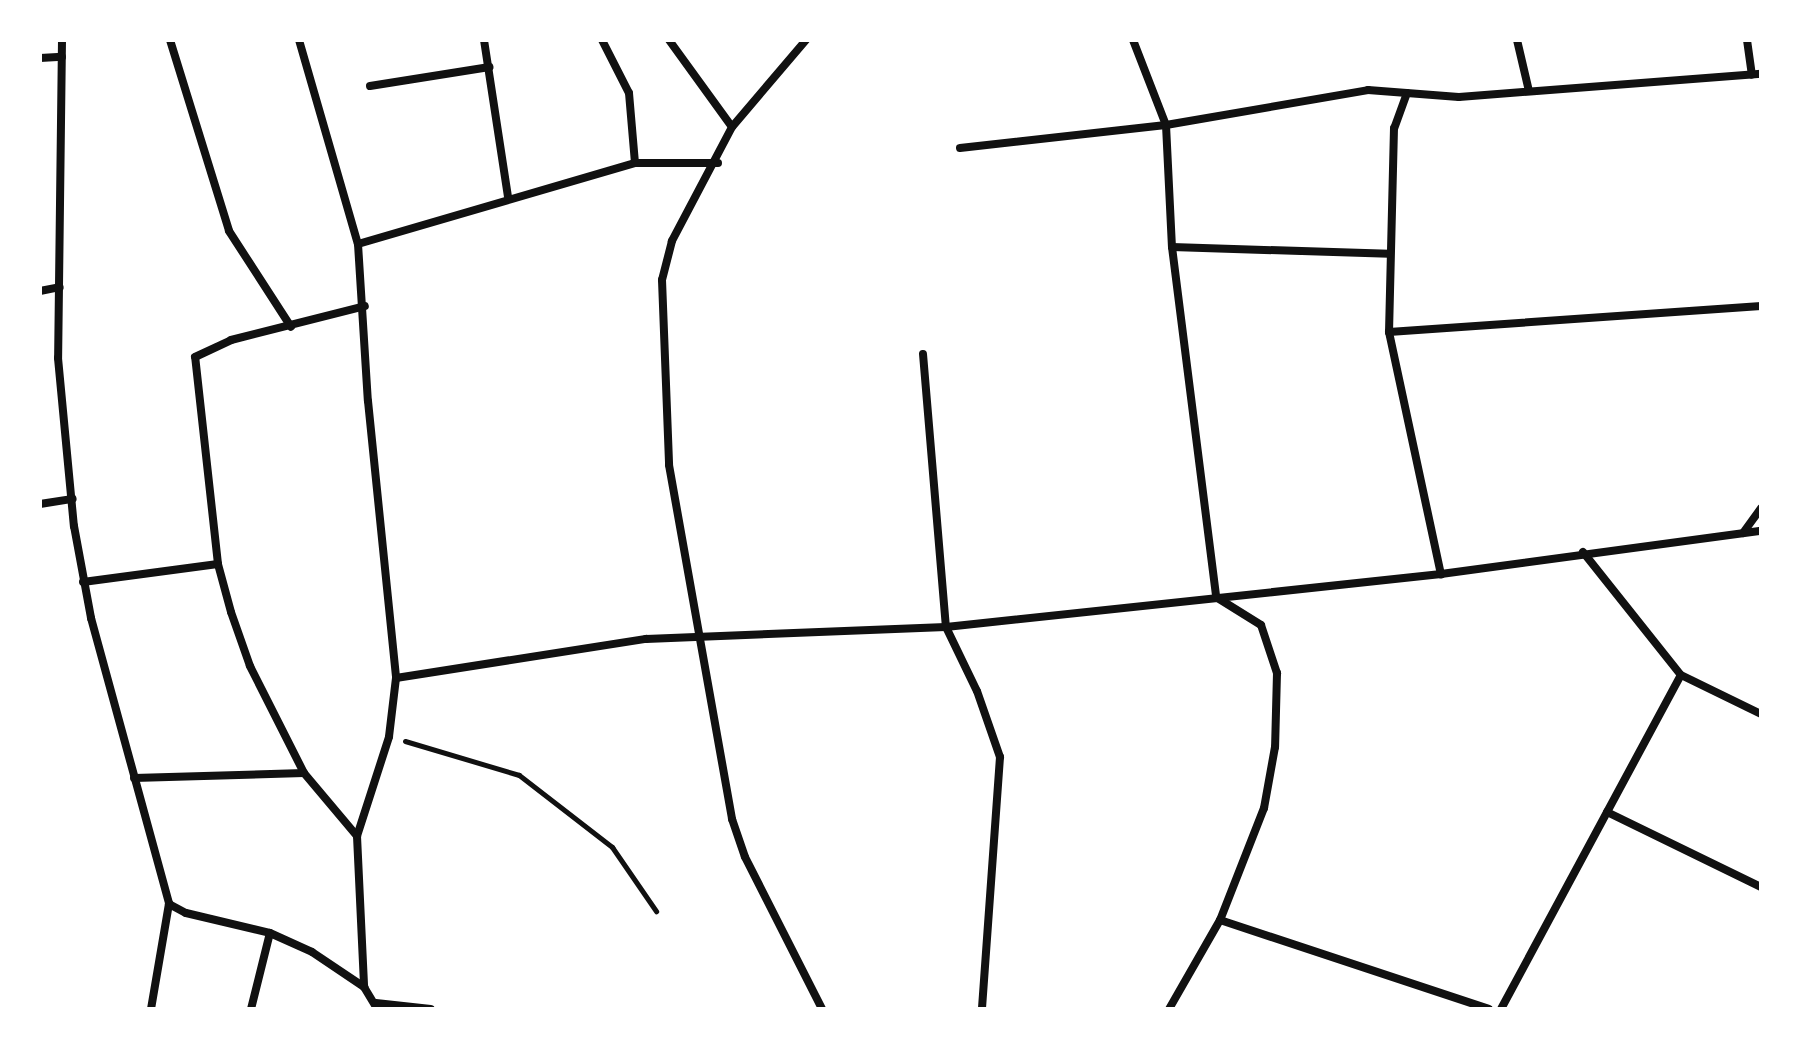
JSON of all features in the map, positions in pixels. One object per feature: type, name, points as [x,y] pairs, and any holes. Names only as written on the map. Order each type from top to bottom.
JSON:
[{"type":"street","points":[[62,40],[60,401],[83,582],[169,904],[151,1009]]},
{"type":"street","points":[[170,40],[229,231],[291,327]]},
{"type":"street","points":[[299,40],[358,244],[365,306],[368,401],[396,678],[389,737],[357,836],[364,987]]},
{"type":"street","points":[[484,40],[508,197]]},
{"type":"street","points":[[602,40],[629,93],[635,163]]},
{"type":"street","points":[[669,40],[732,127]]},
{"type":"street","points":[[806,40],[732,127],[718,163],[672,241],[662,280],[669,465],[732,819],[745,857],[822,1009]]},
{"type":"street","points":[[1133,40],[1166,125],[1172,247],[1216,597]]},
{"type":"street","points":[[1517,40],[1529,91]]},
{"type":"street","points":[[960,148],[1166,125],[1327,95],[1407,93],[1459,97],[1756,74],[1747,40]]},
{"type":"street","points":[[40,58],[62,57]]},
{"type":"street","points":[[370,86],[490,67]]},
{"type":"street","points":[[1407,93],[1394,128],[1389,332],[1441,574]]},
{"type":"street","points":[[358,244],[508,197],[635,163],[718,163]]},
{"type":"street","points":[[1172,247],[1389,254]]},
{"type":"street","points":[[40,291],[60,287]]},
{"type":"street","points":[[357,836],[304,773],[250,666],[218,564],[195,357],[231,340],[365,306]]},
{"type":"street","points":[[1389,332],[1761,306]]},
{"type":"street","points":[[923,354],[946,627],[977,691],[1000,757],[982,1009]]},
{"type":"street","points":[[40,504],[73,499]]},
{"type":"street","points":[[1743,533],[1761,508]]},
{"type":"street","points":[[396,678],[646,639],[946,627],[1441,574],[1583,552],[1761,531]]},
{"type":"street","points":[[1583,552],[1681,675],[1761,714]]},
{"type":"street","points":[[83,582],[218,564]]},
{"type":"street","points":[[1169,1009],[1220,920],[1264,808],[1275,747],[1277,673],[1261,625],[1216,597]]},
{"type":"street","points":[[1501,1009],[1681,675]]},
{"type":"street","points":[[134,778],[304,773]]},
{"type":"street","points":[[1607,812],[1761,887]]},
{"type":"street","points":[[169,904],[186,913],[270,933],[312,952],[364,987],[377,1006],[431,1009]]},
{"type":"street","points":[[1220,920],[1489,1009]]},
{"type":"street","points":[[251,1009],[270,933]]},
{"type":"path","points":[[389,737],[519,775],[612,847],[656,911]]}]
